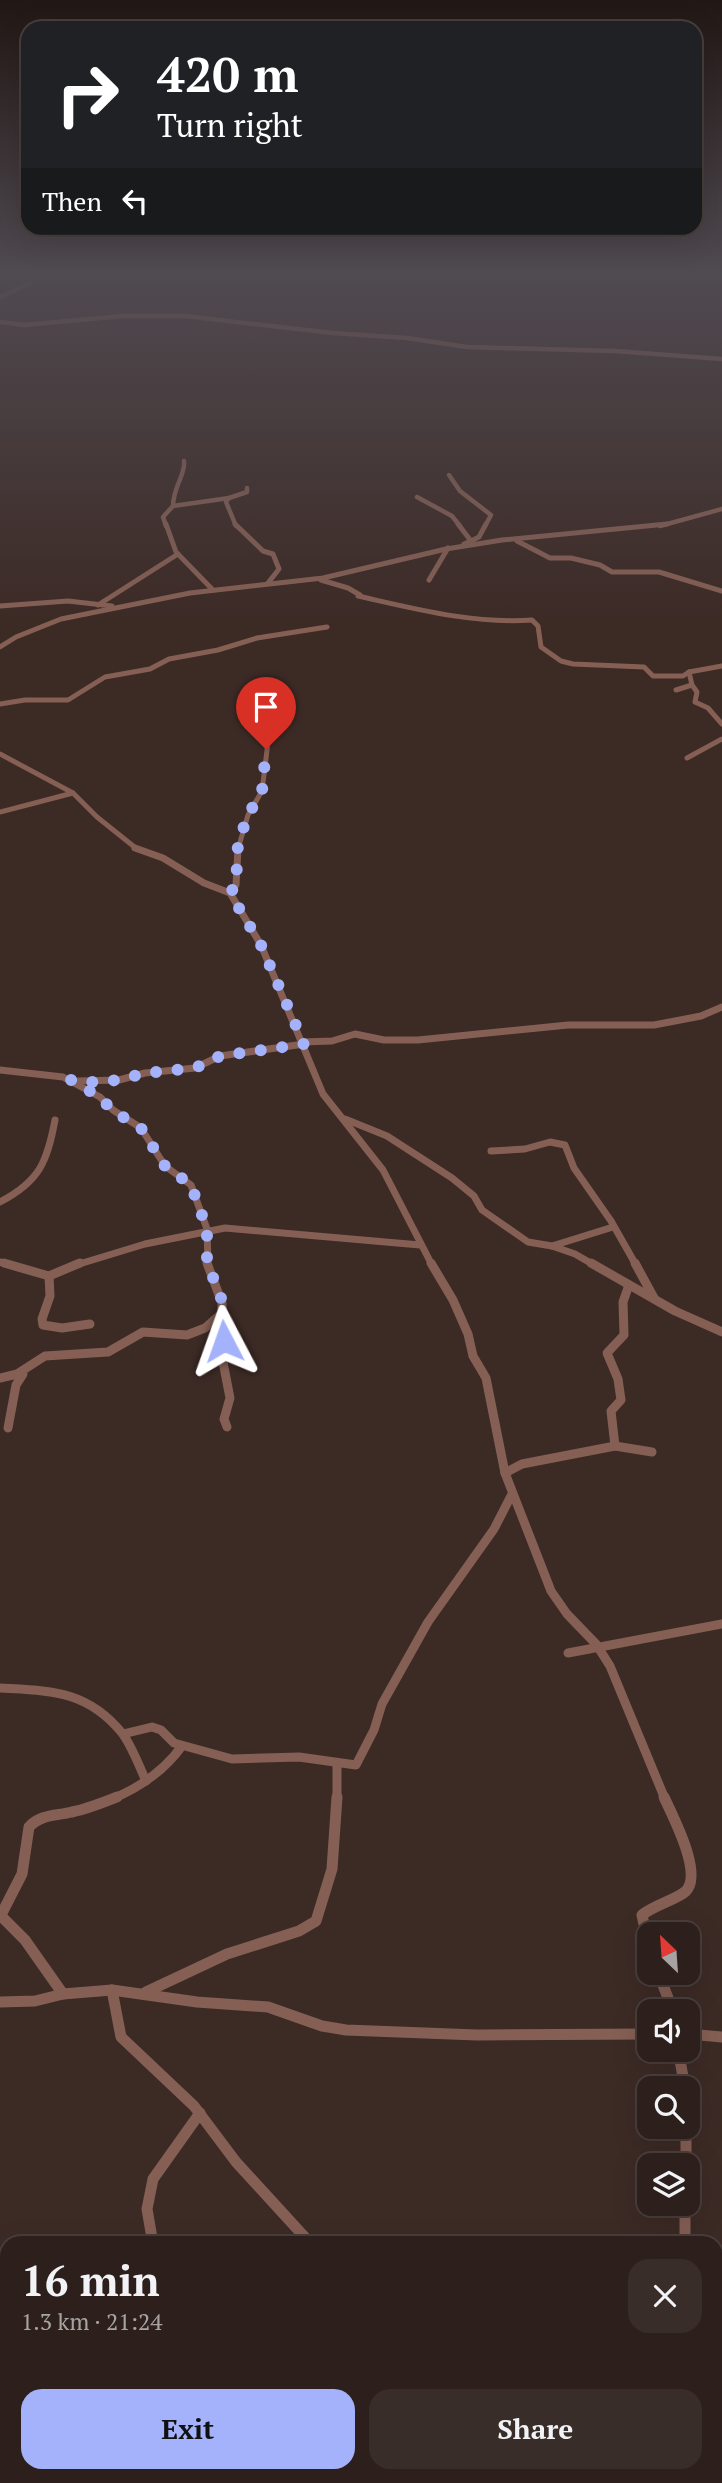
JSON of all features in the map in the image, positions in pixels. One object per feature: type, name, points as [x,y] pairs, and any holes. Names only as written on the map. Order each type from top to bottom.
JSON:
[{"type":"street","points":[[173,506],[173,491],[185,468],[184,461]]},
{"type":"street","points":[[446,549],[479,537],[491,515],[460,491],[449,475]]},
{"type":"street","points":[[212,589],[178,554],[163,517],[173,506],[228,500],[247,492],[247,488]]},
{"type":"street","points":[[418,498],[452,516],[471,541]]},
{"type":"street","points":[[228,500],[236,525],[263,551],[274,554],[279,569],[268,583]]},
{"type":"street","points":[[0,647],[11,639],[55,621],[212,589],[318,579],[446,549],[510,539],[660,526],[722,509]]},
{"type":"street","points":[[510,539],[524,543],[550,558],[571,558],[600,565],[612,572],[659,572],[722,591]]},
{"type":"street","points":[[429,580],[442,561],[446,549]]},
{"type":"street","points":[[79,615],[166,564],[178,554]]},
{"type":"street","points":[[318,579],[348,588],[359,595],[455,617],[503,622],[531,620],[538,626],[541,648],[561,661],[644,667],[653,676],[682,676],[722,666]]},
{"type":"street","points":[[0,606],[68,601],[122,607]]},
{"type":"street","points":[[0,704],[25,699],[43,702],[69,700],[72,695],[105,677],[150,669],[169,659],[218,650],[257,638],[327,627]]},
{"type":"street","points":[[0,638],[11,639]]},
{"type":"street","points":[[689,673],[697,692],[695,702],[710,710],[722,724]]},
{"type":"street","points":[[676,690],[692,684]]},
{"type":"street","points":[[230,893],[236,885],[238,843],[248,815],[263,787],[269,734],[265,715],[268,709]]},
{"type":"street","points":[[688,758],[722,739]]},
{"type":"street","points":[[2,755],[73,793],[97,817],[138,850],[163,858],[204,883],[230,893],[261,945],[323,1094],[383,1170],[407,1213],[420,1245],[453,1300],[468,1334],[473,1356],[486,1378],[505,1473],[551,1591],[567,1614],[597,1647],[625,1698],[691,1867],[691,1882],[686,1892],[642,1914],[643,1922]]},
{"type":"street","points":[[0,812],[73,793]]},
{"type":"street","points":[[0,1070],[33,1072],[92,1082],[119,1080],[145,1073],[195,1068],[220,1056],[332,1041],[355,1034],[384,1040],[418,1040],[568,1025],[654,1026],[701,1016],[722,1007]]},
{"type":"street","points":[[71,1080],[100,1097],[113,1111],[145,1133],[165,1166],[191,1185],[207,1229],[207,1262],[221,1298],[224,1341],[222,1357],[230,1398],[224,1419],[227,1427]]},
{"type":"street","points":[[342,1118],[387,1136],[452,1178],[474,1196],[482,1210],[528,1242],[552,1245],[575,1254],[691,1319],[722,1332]]},
{"type":"street","points":[[0,1202],[19,1192],[41,1173],[47,1161],[55,1120]]},
{"type":"street","points":[[491,1151],[507,1147],[523,1149],[555,1141],[564,1143],[570,1153],[573,1168],[613,1227],[654,1298]]},
{"type":"street","points":[[552,1245],[613,1227]]},
{"type":"street","points":[[0,1252],[3,1263],[49,1276],[90,1259],[207,1229],[225,1228],[279,1235],[420,1245]]},
{"type":"street","points":[[49,1276],[50,1296],[42,1319],[43,1325],[62,1328],[90,1324]]},
{"type":"street","points":[[615,1447],[611,1412],[621,1400],[618,1379],[607,1353],[622,1341],[625,1332],[622,1295],[629,1285]]},
{"type":"street","points":[[8,1428],[16,1385],[23,1374],[41,1357],[108,1352],[139,1332],[187,1335],[208,1326],[222,1313]]},
{"type":"street","points":[[0,1378],[23,1374]]},
{"type":"street","points":[[505,1473],[522,1464],[615,1447],[652,1452]]},
{"type":"street","points":[[123,1734],[157,1727],[166,1732],[174,1743],[232,1759],[299,1757],[354,1766],[374,1730],[382,1704],[428,1622],[494,1529],[512,1494]]},
{"type":"street","points":[[568,1653],[722,1623]]},
{"type":"street","points":[[0,1688],[43,1688],[93,1704],[123,1734],[146,1781]]},
{"type":"street","points":[[63,1994],[25,1940],[0,1915],[22,1874],[29,1827],[33,1821],[96,1805],[146,1781],[172,1762],[182,1746]]},
{"type":"street","points":[[143,1993],[227,1954],[299,1931],[316,1921],[332,1870],[337,1813],[337,1764]]},
{"type":"street","points":[[112,1990],[118,2006],[117,2028],[121,2037],[200,2113],[236,2162],[304,2236]]},
{"type":"street","points":[[0,2002],[35,2001],[63,1994],[112,1990],[197,2002],[268,2007],[322,2026],[346,2030],[477,2035],[637,2034]]},
{"type":"street","points":[[700,2035],[722,2037]]},
{"type":"street","points":[[152,2236],[147,2209],[153,2179],[200,2113]]},
{"type":"street","points":[[685,2216],[685,2236]]},
{"type":"route","points":[[224,1341],[221,1298],[207,1262],[207,1229],[191,1185],[165,1166],[141,1128],[113,1111],[100,1097],[71,1080],[119,1080],[134,1074],[195,1068],[214,1057],[304,1044],[261,945],[230,893],[236,885],[238,843],[248,815],[262,791],[266,749]]}]
